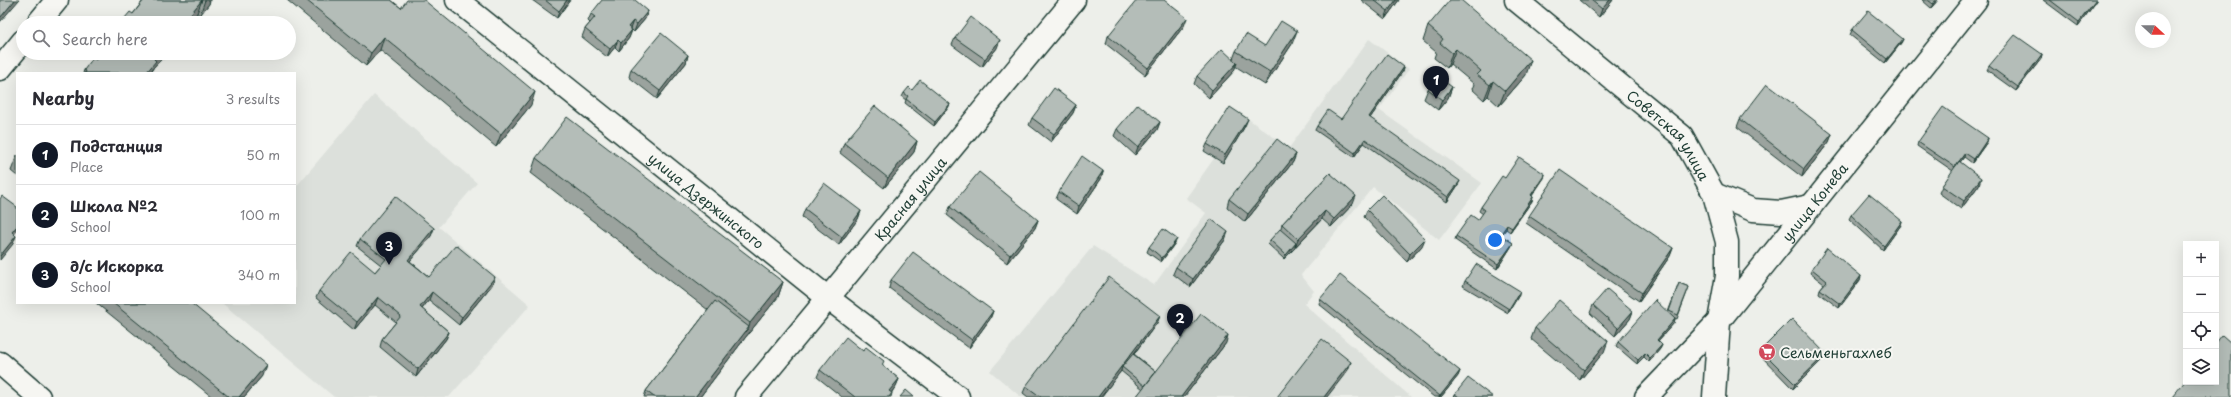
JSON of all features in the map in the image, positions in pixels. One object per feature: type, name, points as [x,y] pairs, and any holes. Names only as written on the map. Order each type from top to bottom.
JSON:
[{"type":"street","points":[[44,16],[57,0]]},
{"type":"street","name":"улица Дзержинского","points":[[457,0],[828,298],[958,397]]},
{"type":"street","name":"Красная улица","points":[[746,397],[1074,0]]},
{"type":"street","name":"Советская улица","points":[[1516,0],[1682,136],[1714,194],[1727,242],[1727,276],[1719,321],[1714,397]]},
{"type":"street","name":"улица Конева","points":[[1646,397],[1719,321],[1976,0]]},
{"type":"street","points":[[0,69],[16,50]]},
{"type":"street","points":[[1714,194],[1753,210],[1781,212],[1810,206]]},
{"type":"street","points":[[0,363],[39,397]]},
{"type":"shaded area","points":[[1369,39],[1409,69],[1379,110],[1482,183],[1439,240],[1373,187],[1301,275],[1314,291],[1304,304],[1411,397],[1021,397],[990,371],[1093,246],[1154,285],[1206,213],[1186,198],[1244,116],[1289,148]]},
{"type":"shaded area","points":[[374,95],[477,183],[439,227],[530,305],[449,397],[334,397],[223,304],[296,304],[296,187]]},
{"type":"building","points":[[0,0],[15,0],[0,18]]},
{"type":"building","points":[[144,0],[202,0],[189,16],[127,16],[130,12],[133,14]]},
{"type":"building","points":[[306,0],[391,0],[401,8],[407,0],[424,0],[535,92],[501,134],[384,37],[371,53]]},
{"type":"building","points":[[545,0],[567,0],[559,11]]},
{"type":"building","points":[[602,0],[635,0],[648,11],[637,24],[633,21],[628,27],[632,30],[621,43],[618,40],[610,49],[585,29],[595,17],[591,14]]},
{"type":"building","points":[[1137,0],[1164,0],[1187,18],[1148,68],[1108,36]]},
{"type":"building","points":[[1374,0],[1396,0],[1388,11]]},
{"type":"building","points":[[1450,0],[1461,0],[1531,60],[1505,91],[1493,81],[1490,85],[1477,75],[1481,71],[1456,49],[1452,53],[1440,43],[1443,39],[1428,26]]},
{"type":"building","points":[[1591,0],[1610,0],[1602,9]]},
{"type":"building","points":[[1928,0],[1936,0],[1933,4]]},
{"type":"building","points":[[2050,0],[2096,0],[2079,22]]},
{"type":"building","points":[[1868,11],[1903,39],[1887,59],[1852,30]]},
{"type":"building","points":[[971,17],[1000,40],[985,59],[955,38]]},
{"type":"building","points":[[1281,21],[1297,31],[1270,72],[1236,51],[1246,34],[1265,46]]},
{"type":"building","points":[[661,33],[688,55],[660,91],[631,69]]},
{"type":"building","points":[[2015,35],[2042,54],[2018,87],[1989,66]]},
{"type":"building","points":[[1222,49],[1237,63],[1212,90],[1197,76]]},
{"type":"building","points":[[1387,54],[1404,67],[1369,117],[1460,181],[1448,197],[1365,139],[1355,153],[1317,126],[1328,110],[1341,119]]},
{"type":"building","points":[[92,60],[156,61],[147,72],[86,72],[84,70]]},
{"type":"building","points":[[1437,76],[1452,87],[1442,100],[1428,89]]},
{"type":"building","points":[[920,80],[950,104],[935,122],[906,99],[908,96],[904,93],[909,87],[912,90]]},
{"type":"building","points":[[1767,84],[1832,134],[1804,169],[1740,119]]},
{"type":"building","points":[[1054,88],[1076,105],[1054,134],[1032,118]]},
{"type":"building","points":[[1138,104],[1160,122],[1138,147],[1117,129]]},
{"type":"building","points":[[875,106],[917,141],[888,178],[844,143]]},
{"type":"building","points":[[1230,107],[1248,119],[1225,155],[1207,144]]},
{"type":"building","points":[[1943,107],[1988,138],[1974,159],[1965,153],[1955,167],[1918,142]]},
{"type":"building","points":[[567,117],[783,282],[750,323],[536,158]]},
{"type":"building","points":[[1277,139],[1296,154],[1248,214],[1229,199]]},
{"type":"building","points":[[1082,156],[1103,171],[1079,206],[1059,192]]},
{"type":"building","points":[[1519,157],[1545,174],[1531,195],[1533,197],[1512,228],[1507,225],[1500,235],[1513,243],[1498,264],[1456,236],[1471,215],[1478,220],[1485,210],[1481,207],[1502,176],[1505,178]]},
{"type":"building","points":[[1959,161],[1981,178],[1964,201],[1942,186]]},
{"type":"building","points":[[1560,170],[1673,248],[1642,293],[1529,216]]},
{"type":"building","points":[[979,172],[1038,220],[1010,255],[950,207]]},
{"type":"building","points":[[1330,173],[1356,196],[1334,219],[1325,211],[1298,239],[1282,224]]},
{"type":"building","points":[[824,183],[861,211],[842,237],[805,209]]},
{"type":"building","points":[[1869,194],[1902,221],[1884,246],[1851,215]]},
{"type":"building","points":[[1382,195],[1425,239],[1410,254],[1367,210]]},
{"type":"building","points":[[2,196],[16,206],[16,227],[12,232],[16,236],[0,256],[0,199]]},
{"type":"building","points":[[395,196],[434,228],[408,260],[429,277],[456,245],[495,277],[462,317],[432,292],[420,307],[449,332],[418,369],[382,339],[401,316],[378,297],[357,322],[319,291],[351,252],[375,272],[386,259],[360,239]]},
{"type":"building","points":[[1211,219],[1228,232],[1193,279],[1176,267]]},
{"type":"building","points":[[1163,229],[1177,239],[1162,258],[1149,247]]},
{"type":"building","points":[[1280,229],[1296,243],[1286,255],[1270,240]]},
{"type":"building","points":[[1827,248],[1861,276],[1840,304],[1820,289],[1827,281],[1812,269]]},
{"type":"building","points":[[913,252],[993,311],[972,340],[891,280]]},
{"type":"building","points":[[1476,264],[1520,291],[1509,309],[1465,281]]},
{"type":"building","points":[[1340,275],[1460,371],[1440,396],[1320,299]]},
{"type":"building","points":[[1109,277],[1160,316],[1098,397],[1041,397],[1026,386]]},
{"type":"building","points":[[1679,283],[1689,287],[1678,315],[1669,311]]},
{"type":"building","points":[[1607,289],[1633,311],[1618,328],[1593,305]]},
{"type":"building","points":[[1559,300],[1608,341],[1584,370],[1535,328]]},
{"type":"building","points":[[1655,300],[1675,319],[1657,340],[1662,345],[1650,358],[1645,353],[1638,360],[1618,342]]},
{"type":"building","points":[[715,301],[749,327],[695,397],[654,397],[646,391]]},
{"type":"building","points":[[114,304],[192,304],[266,365],[239,397],[229,397]]},
{"type":"building","points":[[1201,314],[1228,335],[1181,397],[1136,397]]},
{"type":"building","points":[[1792,319],[1826,354],[1795,384],[1761,350]]},
{"type":"building","points":[[2222,335],[2231,343],[2231,397],[2172,397],[2183,384],[2183,385],[2219,385],[2219,339]]},
{"type":"building","points":[[846,337],[863,351],[866,347],[884,361],[882,365],[899,379],[889,391],[892,393],[889,397],[855,397],[820,370]]},
{"type":"building","points":[[1322,339],[1351,362],[1324,397],[1277,397]]},
{"type":"building","points":[[1133,354],[1156,372],[1145,386],[1122,367]]},
{"type":"building","points":[[1468,378],[1493,397],[1459,397],[1455,394]]},
{"type":"building","points":[[906,390],[914,397],[900,397]]},
{"type":"place","name":"Подстанция","points":[[1436,99]]},
{"type":"place","name":"д/с Искорка","points":[[389,265]]},
{"type":"place","name":"Школа №2","points":[[1180,337]]},
{"type":"place","name":"Сельменьгахлеб","points":[[1767,352]]}]
